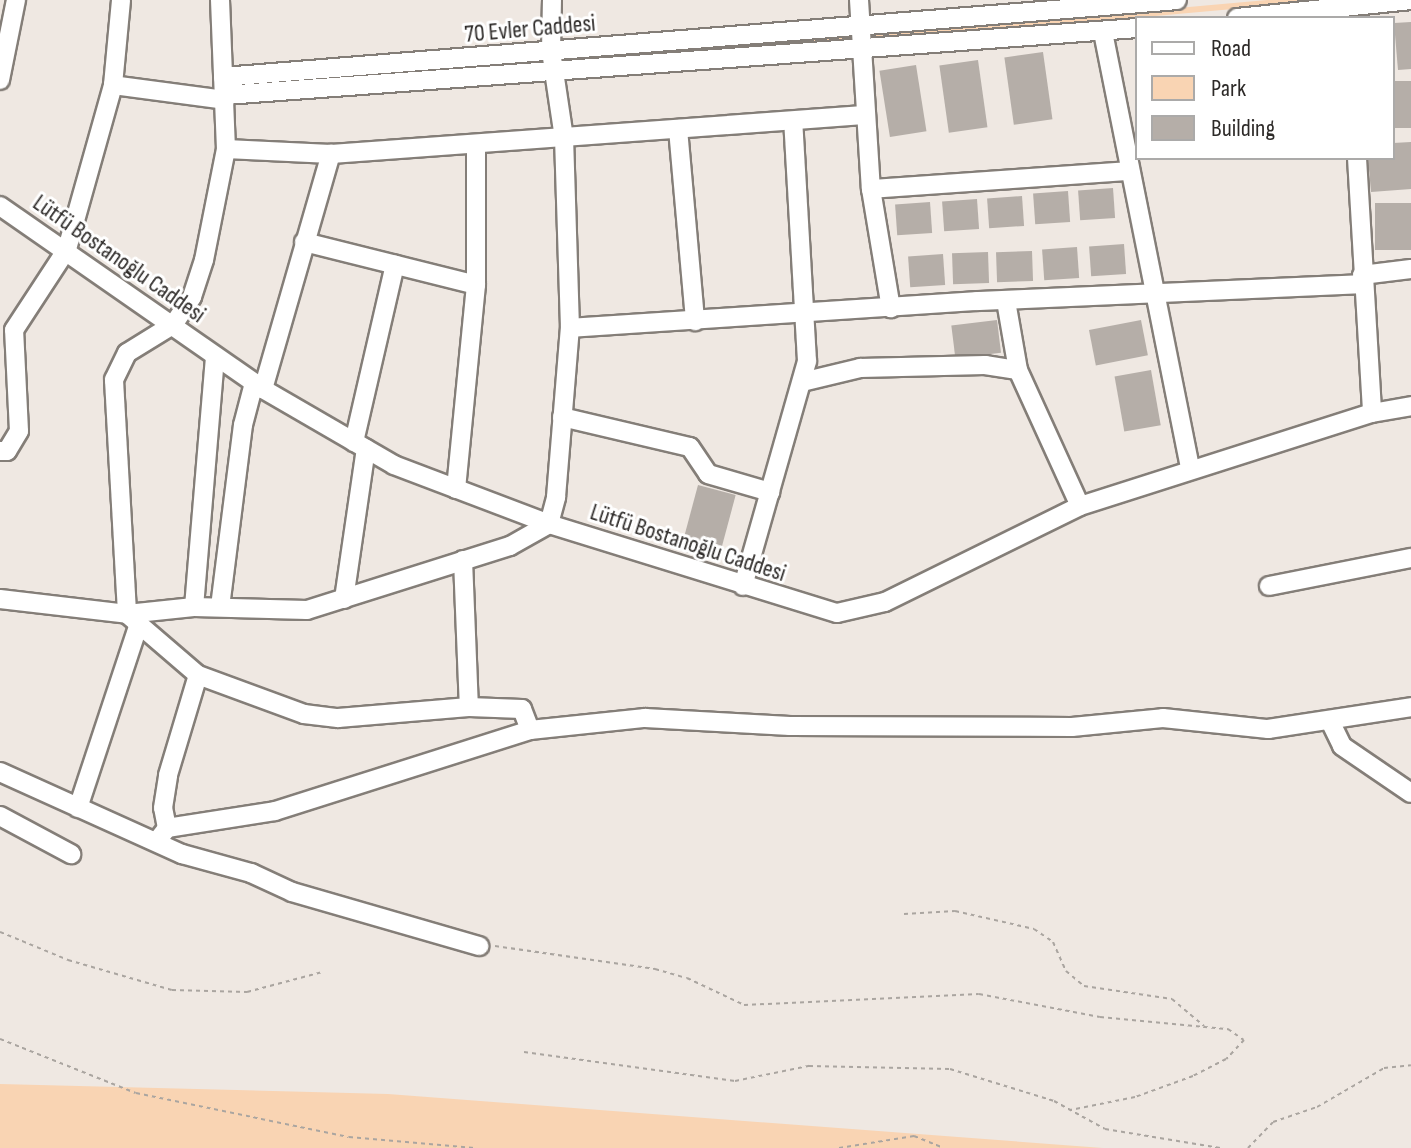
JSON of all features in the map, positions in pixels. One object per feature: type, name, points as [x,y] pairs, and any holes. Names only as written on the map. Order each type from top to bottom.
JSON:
[{"type":"street","points":[[0,80],[16,0]]},
{"type":"street","points":[[0,451],[7,451],[19,431],[14,330],[67,249],[113,85],[121,0]]},
{"type":"street","points":[[78,808],[133,619],[114,380],[127,353],[174,324],[192,297],[204,260],[226,149],[220,0]]},
{"type":"street","points":[[0,599],[133,619],[194,607],[307,610],[510,546],[549,524],[570,328],[564,138],[551,51],[552,0]]},
{"type":"street","points":[[859,0],[871,189],[891,308]]},
{"type":"street","name":"70 Evler Caddesi","points":[[224,91],[551,51],[1177,0]]},
{"type":"street","points":[[1258,16],[1411,0]]},
{"type":"street","name":"70 Evler Caddesi","points":[[224,91],[1135,28]]},
{"type":"street","points":[[1103,32],[1151,294],[1190,469]]},
{"type":"street","points":[[113,85],[224,91]]},
{"type":"street","points":[[226,149],[331,154],[864,115]]},
{"type":"street","points":[[743,586],[807,361],[800,315],[793,121]]},
{"type":"street","points":[[678,129],[695,321]]},
{"type":"street","points":[[456,489],[476,285],[476,145]]},
{"type":"street","points":[[220,607],[243,425],[259,386],[331,154]]},
{"type":"street","points":[[1357,160],[1372,413]]},
{"type":"street","points":[[871,189],[1128,171]]},
{"type":"street","name":"Lütfü Bostanoğlu Caddesi","points":[[0,206],[67,249],[259,386],[360,446],[456,489],[549,524],[821,611],[853,612],[899,595],[1080,506],[1372,413],[1411,406]]},
{"type":"street","points":[[304,242],[476,285]]},
{"type":"street","points":[[344,599],[360,446],[395,265]]},
{"type":"street","points":[[570,328],[1362,280],[1411,269]]},
{"type":"street","points":[[1006,301],[1018,370],[1080,506]]},
{"type":"street","points":[[194,607],[215,356]]},
{"type":"street","points":[[802,382],[860,368],[985,365],[1018,370]]},
{"type":"street","points":[[562,417],[690,447],[708,474],[770,492]]},
{"type":"street","points":[[1269,586],[1411,558]]},
{"type":"street","points":[[463,560],[469,707]]},
{"type":"street","points":[[133,619],[198,675],[304,714],[338,718],[469,707],[522,709],[530,730]]},
{"type":"street","points":[[162,835],[168,775],[198,675]]},
{"type":"street","points":[[162,835],[275,811],[530,730],[645,718],[863,727],[1072,727],[1163,718],[1229,728],[1331,723],[1411,707]]},
{"type":"street","points":[[1331,723],[1342,746],[1411,793]]},
{"type":"street","points":[[0,772],[78,808],[162,835],[292,892],[479,946]]},
{"type":"street","points":[[0,816],[71,854]]},
{"type":"path","points":[[904,914],[955,911],[1034,929],[1053,942],[1066,971],[1084,986],[1172,999],[1205,1027]]},
{"type":"path","points":[[0,932],[68,960],[172,990],[247,992],[322,972]]},
{"type":"path","points":[[479,946],[655,969],[687,978],[744,1005],[979,994],[1100,1017],[1228,1029],[1244,1040],[1226,1059],[1193,1076],[1135,1097],[1070,1110]]},
{"type":"path","points":[[0,1039],[136,1093],[349,1137],[475,1148]]},
{"type":"path","points":[[524,1052],[735,1081],[809,1066],[950,1069],[1070,1110],[1105,1129],[1220,1148]]},
{"type":"path","points":[[1248,1148],[1273,1122],[1317,1107],[1384,1068],[1411,1065]]},
{"type":"path","points":[[839,1148],[914,1136],[944,1148]]},
{"type":"green space","points":[[1267,0],[1334,0],[877,41],[875,35]]},
{"type":"green space","points":[[853,35],[854,43],[564,79],[563,71]]},
{"type":"green space","points":[[0,1084],[388,1094],[1103,1148],[0,1148]]},
{"type":"building","points":[[1411,22],[1411,69],[1398,70],[1395,23]]},
{"type":"building","points":[[1043,52],[1052,119],[1014,125],[1004,57]]},
{"type":"building","points":[[978,60],[987,127],[949,133],[939,65]]},
{"type":"building","points":[[916,65],[926,131],[890,137],[879,71]]},
{"type":"building","points":[[1395,81],[1411,81],[1411,128],[1395,128]]},
{"type":"building","points":[[1411,142],[1411,189],[1371,192],[1368,160],[1395,160],[1395,143]]},
{"type":"building","points":[[1113,188],[1115,218],[1080,220],[1078,190]]},
{"type":"building","points":[[1068,191],[1070,222],[1035,224],[1033,193]]},
{"type":"building","points":[[1022,196],[1024,226],[989,228],[987,198]]},
{"type":"building","points":[[977,199],[979,229],[944,231],[942,201]]},
{"type":"building","points":[[930,202],[932,233],[897,235],[895,204]]},
{"type":"building","points":[[1375,203],[1411,203],[1411,250],[1375,250]]},
{"type":"building","points":[[1124,244],[1126,274],[1091,276],[1089,246]]},
{"type":"building","points":[[1077,247],[1079,278],[1044,280],[1042,249]]},
{"type":"building","points":[[1032,251],[1033,281],[997,282],[996,252]]},
{"type":"building","points":[[988,252],[989,283],[953,284],[952,253]]},
{"type":"building","points":[[943,254],[945,285],[910,287],[908,256]]},
{"type":"building","points":[[997,320],[1001,353],[955,358],[951,326]]},
{"type":"building","points":[[1141,320],[1148,355],[1096,365],[1089,330]]},
{"type":"building","points":[[1151,370],[1161,425],[1124,432],[1115,376]]},
{"type":"building","points":[[698,485],[736,495],[718,561],[680,551]]}]
